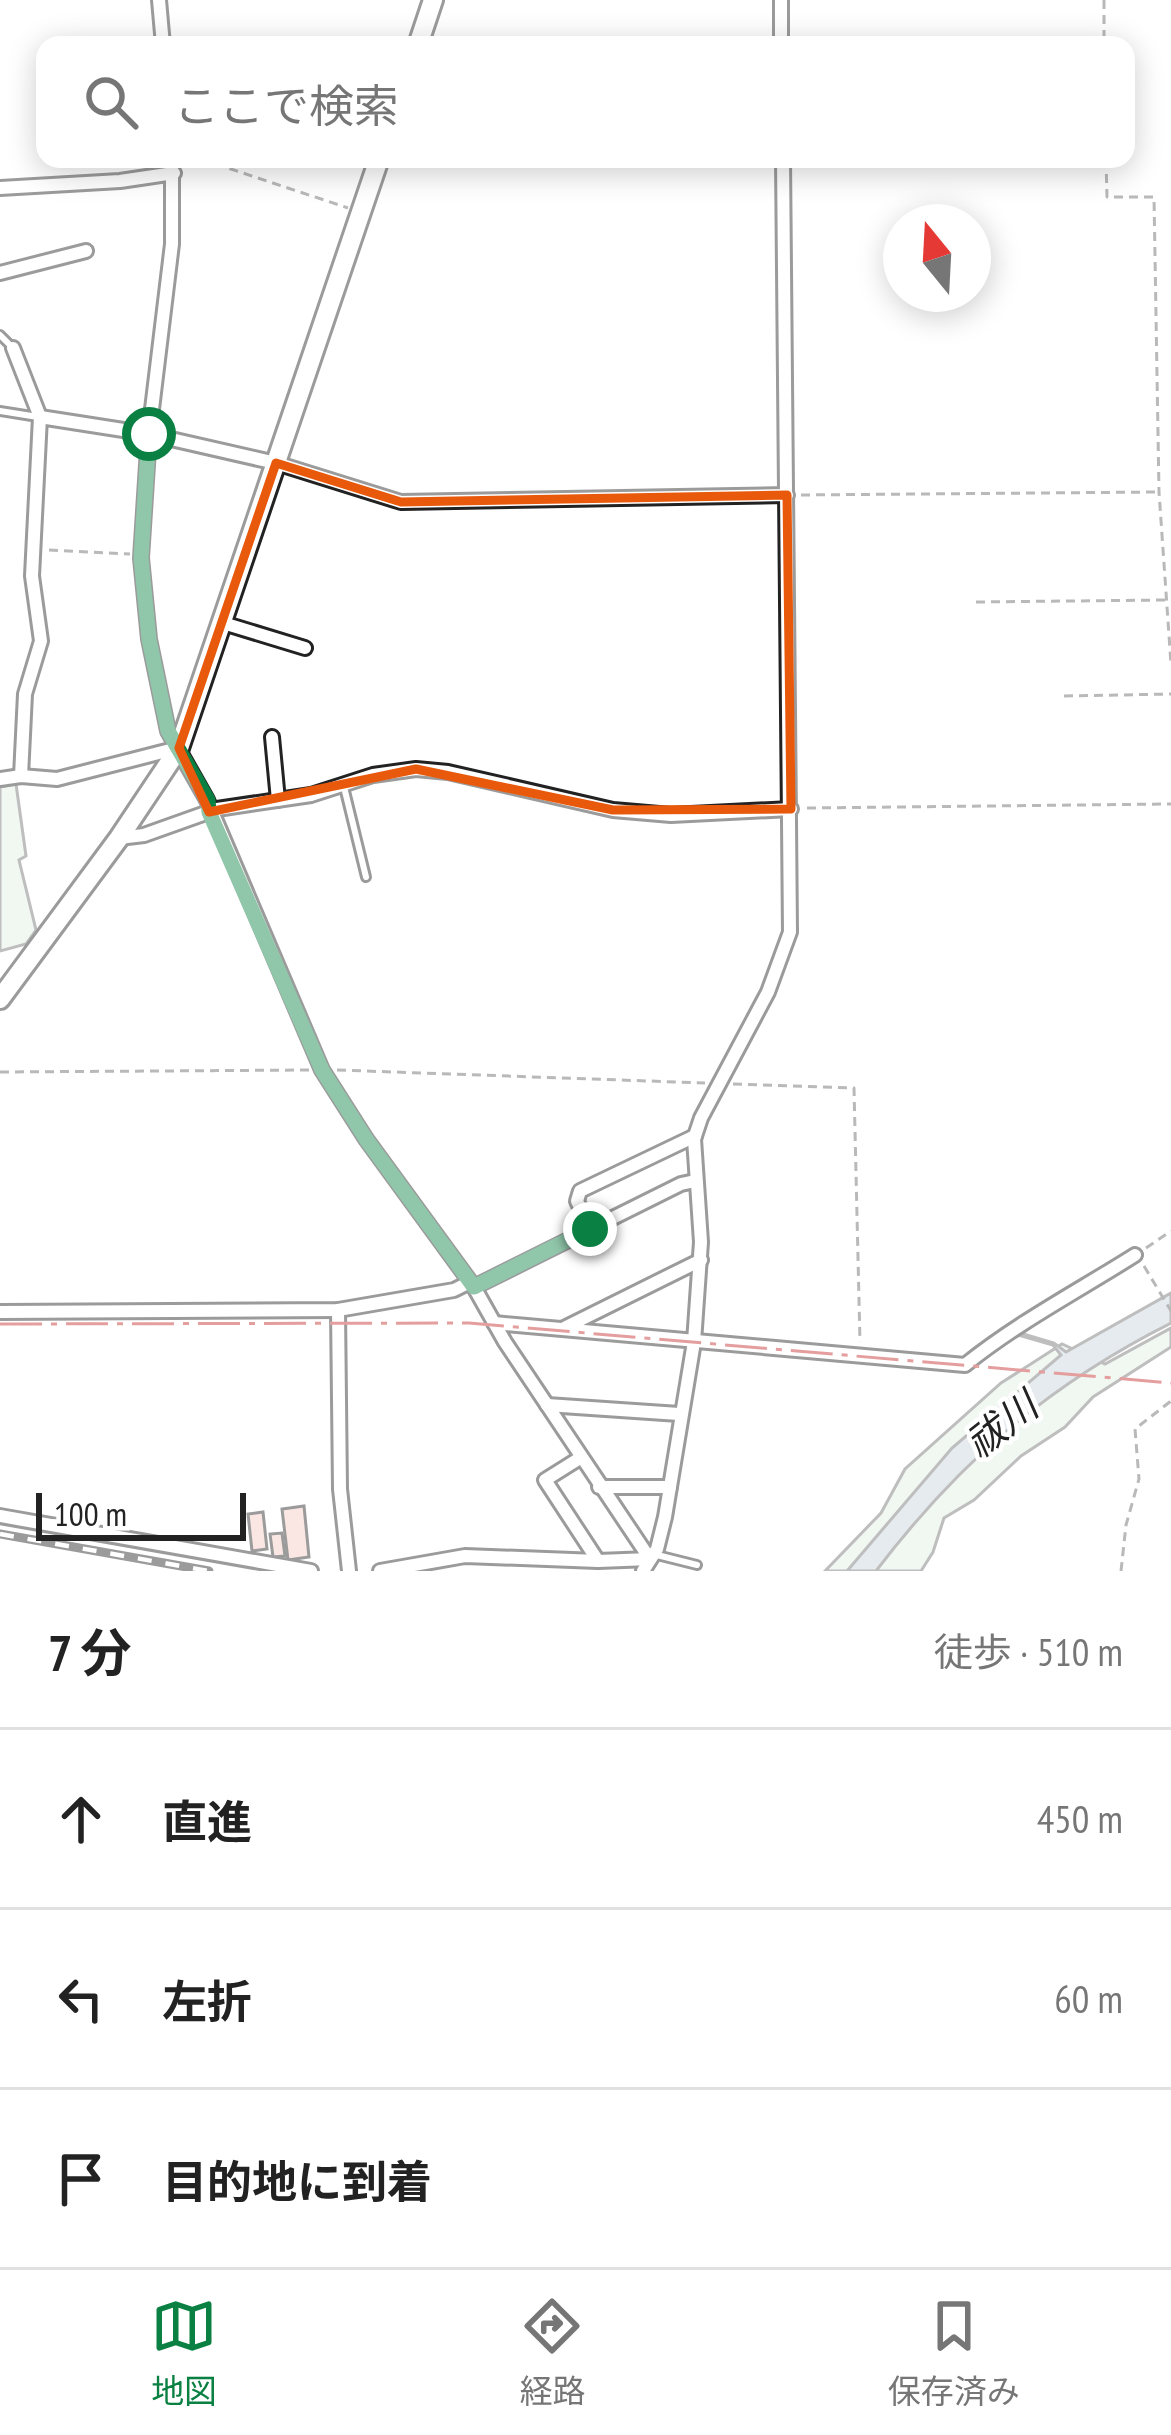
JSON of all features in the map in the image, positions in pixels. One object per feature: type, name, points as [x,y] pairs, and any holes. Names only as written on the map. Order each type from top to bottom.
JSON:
[{"type":"street","points":[[159,0],[162,36]]},
{"type":"street","points":[[421,36],[433,0]]},
{"type":"street","points":[[781,0],[782,36]]},
{"type":"street","points":[[0,188],[120,181],[166,168]]},
{"type":"street","points":[[173,168],[172,244],[149,434],[141,555],[149,639],[168,731],[208,800],[209,812],[322,1070],[472,1284],[649,1561]]},
{"type":"street","points":[[0,999],[179,748],[376,168]]},
{"type":"street","points":[[649,1561],[670,1487],[694,1342],[701,1260],[695,1136],[787,945],[791,808],[783,168]]},
{"type":"street","points":[[0,273],[86,251]]},
{"type":"street","points":[[13,348],[40,417],[32,576],[40,641],[25,694],[20,776]]},
{"type":"street","points":[[40,417],[149,434],[277,463],[401,502],[788,495]]},
{"type":"street","points":[[224,623],[305,648]]},
{"type":"street","points":[[272,737],[278,800]]},
{"type":"street","points":[[0,779],[57,779],[179,748]]},
{"type":"street","points":[[119,838],[144,835],[209,812],[311,795],[385,772],[431,769],[614,810],[671,814],[791,808]]},
{"type":"street","points":[[590,1229],[577,1201],[580,1191],[695,1136]]},
{"type":"street","points":[[0,1312],[338,1310],[454,1290],[694,1181]]},
{"type":"street","points":[[494,1323],[965,1365],[1006,1332],[1042,1315],[1135,1255]]},
{"type":"street","points":[[563,1329],[701,1260]]},
{"type":"street","points":[[338,1310],[340,1489],[349,1571]]},
{"type":"street","points":[[547,1405],[680,1414]]},
{"type":"street","points":[[580,1457],[544,1480],[598,1561]]},
{"type":"street","points":[[599,1487],[670,1487]]},
{"type":"street","points":[[0,1516],[311,1571]]},
{"type":"street","points":[[380,1571],[465,1556],[649,1561]]},
{"type":"lane","points":[[0,335],[13,348]]},
{"type":"lane","points":[[0,411],[40,417]]},
{"type":"lane","points":[[344,784],[366,877]]},
{"type":"lane","points":[[649,1561],[697,1565]]},
{"type":"path","points":[[1104,0],[1104,36]]},
{"type":"path","points":[[228,168],[361,212]]},
{"type":"path","points":[[1106,168],[1107,197],[1154,197],[1159,492],[1171,664]]},
{"type":"path","points":[[788,495],[1159,492]]},
{"type":"path","points":[[36,549],[141,555]]},
{"type":"path","points":[[976,602],[1166,600]]},
{"type":"path","points":[[1064,696],[1171,694]]},
{"type":"path","points":[[791,808],[1171,804]]},
{"type":"path","points":[[0,1072],[322,1070],[854,1088],[861,1356]]},
{"type":"path","points":[[1171,1231],[1135,1255],[1159,1285],[1171,1311]]},
{"type":"path","points":[[1120,1571],[1138,1479],[1136,1429],[1171,1401]]},
{"type":"highlighted area","points":[[276,463],[401,502],[787,495],[791,809],[613,810],[416,769],[209,812],[179,748]]},
{"type":"green space","points":[[16,784],[26,856],[19,860],[36,930],[26,944],[0,951],[0,787]]},
{"type":"green space","points":[[1171,1328],[1171,1347],[1093,1397],[1065,1427],[1021,1456],[974,1500],[944,1518],[921,1571],[825,1571],[881,1513],[905,1469],[1001,1383],[1062,1344],[1105,1364]]},
{"type":"water","name":"祓川","points":[[1171,1293],[1171,1323],[1085,1373],[1008,1429],[940,1495],[876,1571],[847,1571],[952,1448],[1061,1355],[1053,1345],[1020,1333],[1054,1343],[1066,1352]]},
{"type":"building","points":[[304,1506],[309,1557],[288,1560],[282,1509]]},
{"type":"building","points":[[263,1512],[267,1549],[252,1551],[248,1514]]},
{"type":"building","points":[[282,1533],[285,1556],[273,1557],[270,1534]]},
{"type":"railway","points":[[0,1534],[209,1571]]},
{"type":"power","points":[[0,1324],[469,1323],[1171,1383]]},
{"type":"route","points":[[149,434],[143,594],[168,731],[208,800],[209,812],[322,1070],[474,1287],[590,1229]]}]
